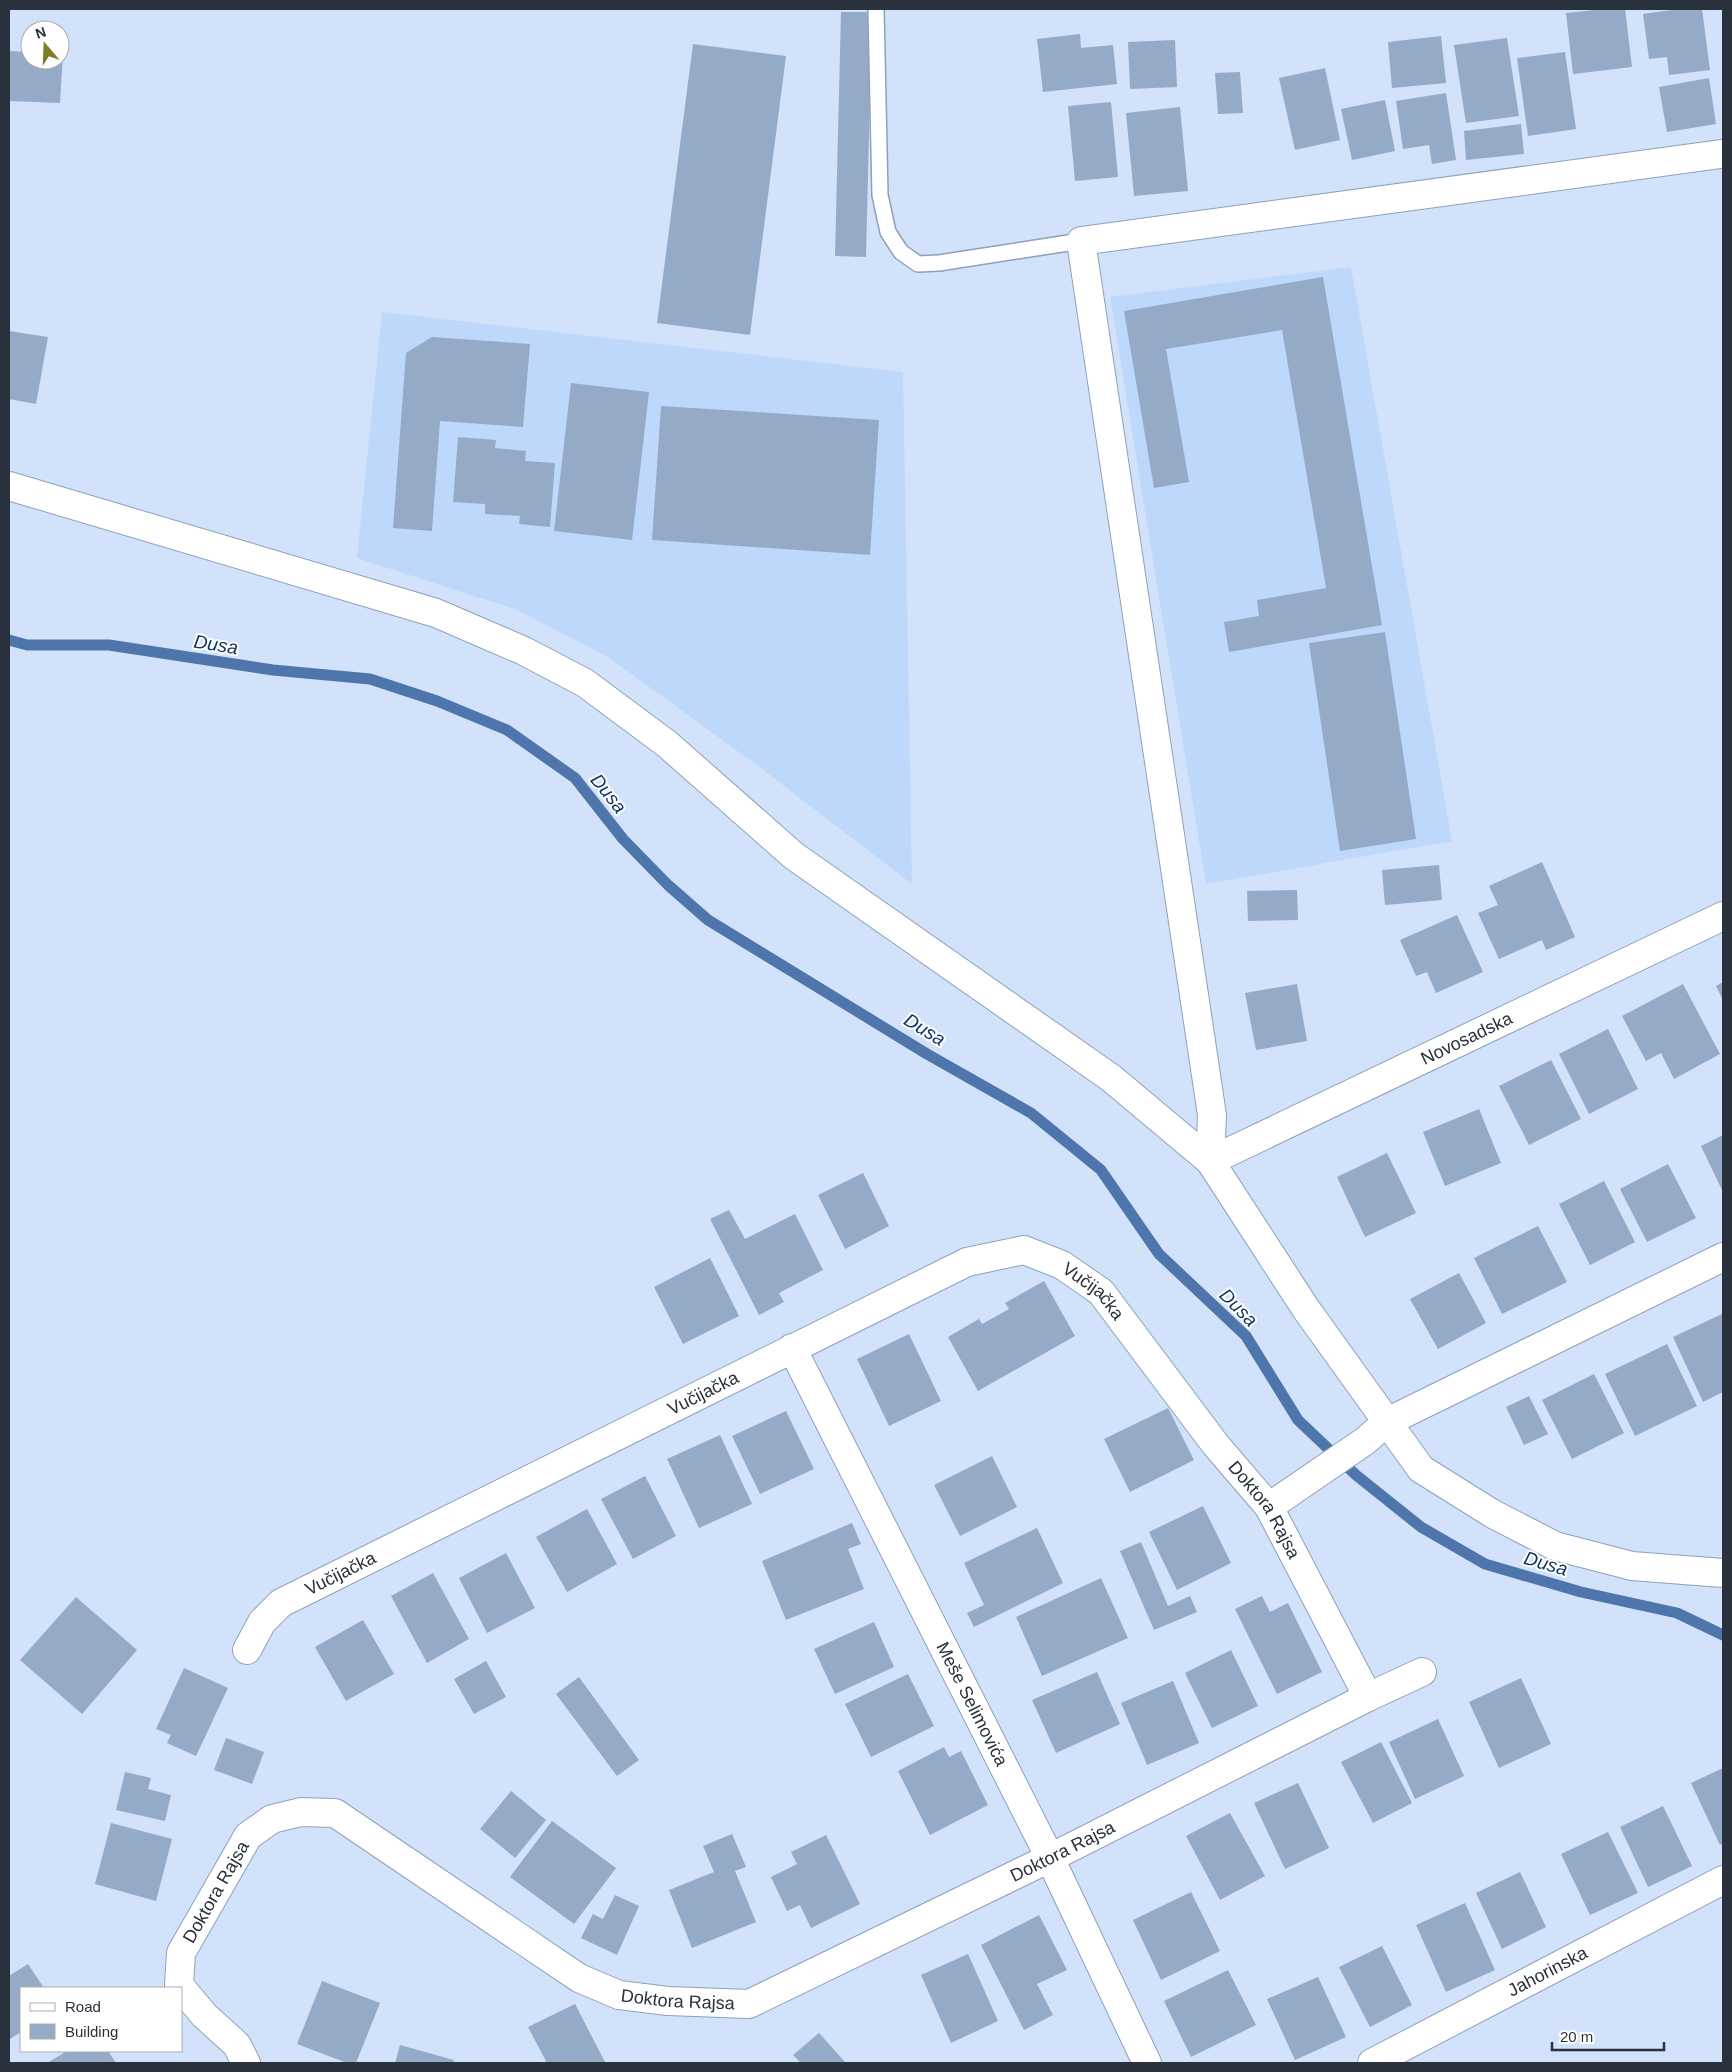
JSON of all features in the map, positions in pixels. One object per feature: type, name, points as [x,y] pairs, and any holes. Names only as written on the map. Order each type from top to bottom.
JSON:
[{"type":"street","points":[[1210,1161],[1212,1115],[1081,241],[1722,154]]},
{"type":"street","points":[[9,486],[436,613],[524,651],[585,684],[667,744],[794,856],[1110,1078],[1210,1161],[1306,1310],[1421,1469],[1493,1514],[1555,1546],[1632,1566],[1723,1573]]},
{"type":"street","name":"Novosadska","points":[[1210,1161],[1723,916]]},
{"type":"street","name":"Vučijačka","points":[[247,1650],[262,1622],[281,1604],[967,1262],[1024,1250],[1062,1265],[1100,1292],[1154,1363]]},
{"type":"street","points":[[1269,1507],[1365,1441],[1387,1422],[1723,1257]]},
{"type":"street","name":"Meše Selimovića","points":[[792,1348],[1050,1858],[1147,2063]]},
{"type":"street","name":"Doktora Rajsa","points":[[1154,1363],[1215,1444],[1269,1507],[1368,1697]]},
{"type":"street","name":"Doktora Rajsa","points":[[181,1987],[179,1985],[181,1953],[248,1836],[272,1819],[301,1812],[335,1813],[579,1978],[619,1995],[668,2002],[750,2004],[1050,1858],[1368,1697],[1422,1672]]},
{"type":"street","name":"Jahorinska","points":[[1372,2063],[1723,1880]]},
{"type":"street","name":"Doktora Rajsa","points":[[182,1988],[204,2014],[237,2045],[246,2063]]},
{"type":"lane","points":[[876,9],[880,195],[888,232],[901,252],[918,264],[939,263],[1081,241]]},
{"type":"shaded area","points":[[1351,267],[1452,841],[1206,884],[1110,297]]},
{"type":"shaded area","points":[[382,312],[903,372],[912,884],[758,766],[608,657],[517,610],[357,558]]},
{"type":"building","points":[[1625,9],[1632,67],[1573,74],[1566,13]]},
{"type":"building","points":[[1679,9],[1702,9],[1710,70],[1669,75],[1667,57],[1649,59],[1643,14]]},
{"type":"building","points":[[841,12],[872,12],[866,257],[835,256]]},
{"type":"building","points":[[1080,34],[1081,48],[1113,45],[1117,84],[1043,92],[1037,39]]},
{"type":"building","points":[[1441,36],[1446,83],[1392,88],[1388,42]]},
{"type":"building","points":[[1507,38],[1519,116],[1466,123],[1454,45]]},
{"type":"building","points":[[1175,40],[1177,87],[1130,89],[1128,42]]},
{"type":"building","points":[[693,44],[786,56],[750,335],[657,323]]},
{"type":"building","points":[[9,51],[20,52],[20,70],[62,70],[60,103],[9,101]]},
{"type":"building","points":[[1565,52],[1576,129],[1528,136],[1517,58]]},
{"type":"building","points":[[1325,68],[1340,140],[1295,150],[1279,78]]},
{"type":"building","points":[[1240,72],[1243,113],[1218,114],[1215,73]]},
{"type":"building","points":[[1709,78],[1716,124],[1667,132],[1659,87]]},
{"type":"building","points":[[1446,93],[1456,160],[1432,164],[1429,145],[1403,149],[1396,101]]},
{"type":"building","points":[[1385,100],[1395,151],[1352,160],[1341,109]]},
{"type":"building","points":[[1111,102],[1118,177],[1075,181],[1068,106]]},
{"type":"building","points":[[1180,107],[1188,191],[1134,196],[1126,113]]},
{"type":"building","points":[[1521,124],[1524,154],[1466,160],[1464,131]]},
{"type":"building","points":[[1323,277],[1382,625],[1229,652],[1224,622],[1259,616],[1257,600],[1326,588],[1282,330],[1166,349],[1189,482],[1154,488],[1124,311]]},
{"type":"building","points":[[9,331],[48,337],[36,404],[9,399]]},
{"type":"building","points":[[432,337],[530,344],[523,427],[440,421],[432,531],[393,528],[406,353]]},
{"type":"building","points":[[571,383],[649,392],[632,540],[554,531]]},
{"type":"building","points":[[661,406],[879,420],[870,555],[652,540]]},
{"type":"building","points":[[458,437],[496,440],[495,448],[526,451],[525,461],[555,463],[550,527],[519,524],[520,516],[485,514],[485,504],[453,502]]},
{"type":"building","points":[[1385,632],[1416,839],[1340,851],[1309,643]]},
{"type":"building","points":[[1542,862],[1575,937],[1546,950],[1542,940],[1499,959],[1478,913],[1498,905],[1489,886]]},
{"type":"building","points":[[1439,865],[1442,900],[1385,905],[1382,870]]},
{"type":"building","points":[[1297,890],[1298,920],[1248,921],[1247,891]]},
{"type":"building","points":[[1457,915],[1483,972],[1436,993],[1427,972],[1416,976],[1400,940]]},
{"type":"building","points":[[1723,982],[1723,1000],[1716,986]]},
{"type":"building","points":[[1297,984],[1307,1041],[1256,1050],[1245,993]]},
{"type":"building","points":[[1683,984],[1720,1054],[1674,1079],[1661,1053],[1646,1061],[1622,1016]]},
{"type":"building","points":[[1608,1029],[1638,1089],[1589,1114],[1559,1054]]},
{"type":"building","points":[[1551,1060],[1581,1119],[1529,1145],[1499,1086]]},
{"type":"building","points":[[1479,1109],[1501,1163],[1445,1186],[1423,1132]]},
{"type":"building","points":[[1723,1135],[1723,1192],[1701,1146]]},
{"type":"building","points":[[1387,1153],[1416,1213],[1365,1237],[1337,1177]]},
{"type":"building","points":[[1668,1164],[1696,1218],[1647,1242],[1620,1189]]},
{"type":"building","points":[[863,1173],[889,1226],[845,1249],[818,1195]]},
{"type":"building","points":[[1604,1181],[1635,1242],[1590,1265],[1559,1204]]},
{"type":"building","points":[[729,1210],[745,1239],[795,1214],[823,1270],[779,1293],[784,1302],[759,1315],[710,1219]]},
{"type":"building","points":[[1538,1226],[1567,1282],[1502,1314],[1474,1258]]},
{"type":"building","points":[[710,1258],[739,1316],[683,1344],[654,1287]]},
{"type":"building","points":[[1459,1273],[1486,1323],[1438,1349],[1410,1299]]},
{"type":"building","points":[[1044,1281],[1075,1336],[978,1391],[948,1337],[979,1319],[982,1324],[1009,1309],[1005,1303]]},
{"type":"building","points":[[1722,1314],[1723,1392],[1703,1402],[1673,1337]]},
{"type":"building","points":[[909,1334],[941,1401],[889,1426],[857,1359]]},
{"type":"building","points":[[1667,1344],[1697,1406],[1635,1436],[1605,1374]]},
{"type":"building","points":[[1594,1374],[1624,1433],[1572,1459],[1542,1400]]},
{"type":"building","points":[[1529,1396],[1548,1434],[1524,1445],[1506,1407]]},
{"type":"building","points":[[1168,1408],[1194,1460],[1130,1492],[1104,1439]]},
{"type":"building","points":[[786,1411],[814,1469],[760,1494],[732,1436]]},
{"type":"building","points":[[720,1435],[752,1504],[699,1528],[667,1459]]},
{"type":"building","points":[[992,1456],[1017,1507],[960,1536],[934,1485]]},
{"type":"building","points":[[645,1476],[676,1536],[633,1559],[601,1499]]},
{"type":"building","points":[[1203,1506],[1231,1563],[1177,1590],[1149,1532]]},
{"type":"building","points":[[587,1509],[617,1564],[567,1592],[536,1537]]},
{"type":"building","points":[[852,1523],[861,1544],[848,1549],[864,1589],[786,1620],[762,1561]]},
{"type":"building","points":[[1037,1528],[1063,1583],[974,1627],[967,1613],[984,1605],[964,1563]]},
{"type":"building","points":[[1141,1542],[1168,1606],[1190,1596],[1197,1612],[1154,1630],[1120,1551]]},
{"type":"building","points":[[506,1553],[535,1608],[487,1633],[459,1578]]},
{"type":"building","points":[[433,1573],[469,1639],[427,1663],[391,1596]]},
{"type":"building","points":[[1101,1578],[1128,1638],[1042,1676],[1016,1617]]},
{"type":"building","points":[[1262,1596],[1270,1612],[1288,1603],[1322,1672],[1277,1694],[1235,1609]]},
{"type":"building","points":[[76,1597],[137,1650],[82,1714],[20,1660]]},
{"type":"building","points":[[363,1620],[394,1674],[346,1701],[315,1647]]},
{"type":"building","points":[[874,1622],[894,1667],[835,1694],[814,1649]]},
{"type":"building","points":[[1231,1650],[1258,1706],[1212,1728],[1185,1673]]},
{"type":"building","points":[[486,1661],[506,1697],[474,1714],[454,1679]]},
{"type":"building","points":[[184,1668],[228,1688],[196,1756],[167,1743],[171,1735],[156,1729]]},
{"type":"building","points":[[1097,1672],[1120,1724],[1056,1753],[1032,1700]]},
{"type":"building","points":[[908,1674],[934,1726],[871,1757],[845,1704]]},
{"type":"building","points":[[579,1677],[639,1760],[617,1776],[556,1694]]},
{"type":"building","points":[[1521,1678],[1551,1744],[1499,1768],[1469,1702]]},
{"type":"building","points":[[1173,1681],[1199,1743],[1147,1765],[1121,1703]]},
{"type":"building","points":[[1438,1719],[1464,1776],[1415,1799],[1389,1742]]},
{"type":"building","points":[[226,1738],[264,1752],[252,1784],[214,1770]]},
{"type":"building","points":[[1381,1742],[1412,1803],[1373,1823],[1341,1762]]},
{"type":"building","points":[[944,1747],[949,1757],[961,1751],[988,1805],[930,1835],[898,1771]]},
{"type":"building","points":[[1723,1768],[1723,1843],[1720,1845],[1691,1783]]},
{"type":"building","points":[[125,1772],[151,1778],[148,1789],[171,1795],[165,1821],[116,1810]]},
{"type":"building","points":[[1298,1783],[1329,1848],[1285,1869],[1254,1803]]},
{"type":"building","points":[[511,1791],[546,1820],[515,1858],[480,1829]]},
{"type":"building","points":[[1663,1806],[1692,1866],[1648,1887],[1620,1827]]},
{"type":"building","points":[[1230,1813],[1265,1876],[1220,1900],[1186,1836]]},
{"type":"building","points":[[552,1821],[616,1868],[574,1924],[510,1877]]},
{"type":"building","points":[[111,1823],[172,1839],[156,1901],[95,1884]]},
{"type":"building","points":[[1608,1832],[1638,1893],[1590,1915],[1561,1854]]},
{"type":"building","points":[[732,1834],[746,1867],[735,1871],[756,1922],[692,1948],[669,1890],[714,1872],[703,1846]]},
{"type":"building","points":[[826,1835],[860,1904],[811,1928],[800,1905],[787,1911],[771,1877],[797,1864],[791,1852]]},
{"type":"building","points":[[1520,1872],[1546,1927],[1502,1949],[1476,1893]]},
{"type":"building","points":[[1191,1892],[1220,1951],[1161,1980],[1133,1920]]},
{"type":"building","points":[[615,1895],[639,1906],[617,1955],[581,1938],[593,1914],[603,1919]]},
{"type":"building","points":[[1465,1903],[1495,1970],[1446,1992],[1416,1925]]},
{"type":"building","points":[[1039,1915],[1067,1970],[1037,1984],[1053,2015],[1024,2030],[981,1945]]},
{"type":"building","points":[[1382,1946],[1412,2005],[1370,2027],[1339,1967]]},
{"type":"building","points":[[968,1954],[998,2021],[951,2043],[921,1975]]},
{"type":"building","points":[[28,1964],[43,1987],[20,1987],[20,2033],[10,2039],[9,1976]]},
{"type":"building","points":[[1228,1970],[1256,2025],[1191,2057],[1164,2001]]},
{"type":"building","points":[[1318,1977],[1346,2037],[1295,2060],[1267,1999]]},
{"type":"building","points":[[322,1981],[380,2003],[356,2063],[347,2063],[297,2044]]},
{"type":"building","points":[[575,2004],[605,2062],[547,2063],[528,2027]]},
{"type":"building","points":[[819,2033],[846,2063],[801,2063],[793,2055]]},
{"type":"building","points":[[400,2045],[454,2060],[453,2063],[395,2063]]},
{"type":"building","points":[[65,2052],[109,2052],[116,2063],[47,2063]]},
{"type":"waterway","name":"Dusa","points":[[9,640],[27,645],[109,645],[273,670],[370,679],[437,701],[507,730],[575,778],[623,839],[668,885],[708,920],[927,1054],[1031,1113],[1101,1170],[1159,1254],[1246,1336],[1298,1420],[1356,1475],[1421,1527],[1485,1564],[1581,1592],[1677,1613],[1723,1635]]}]
